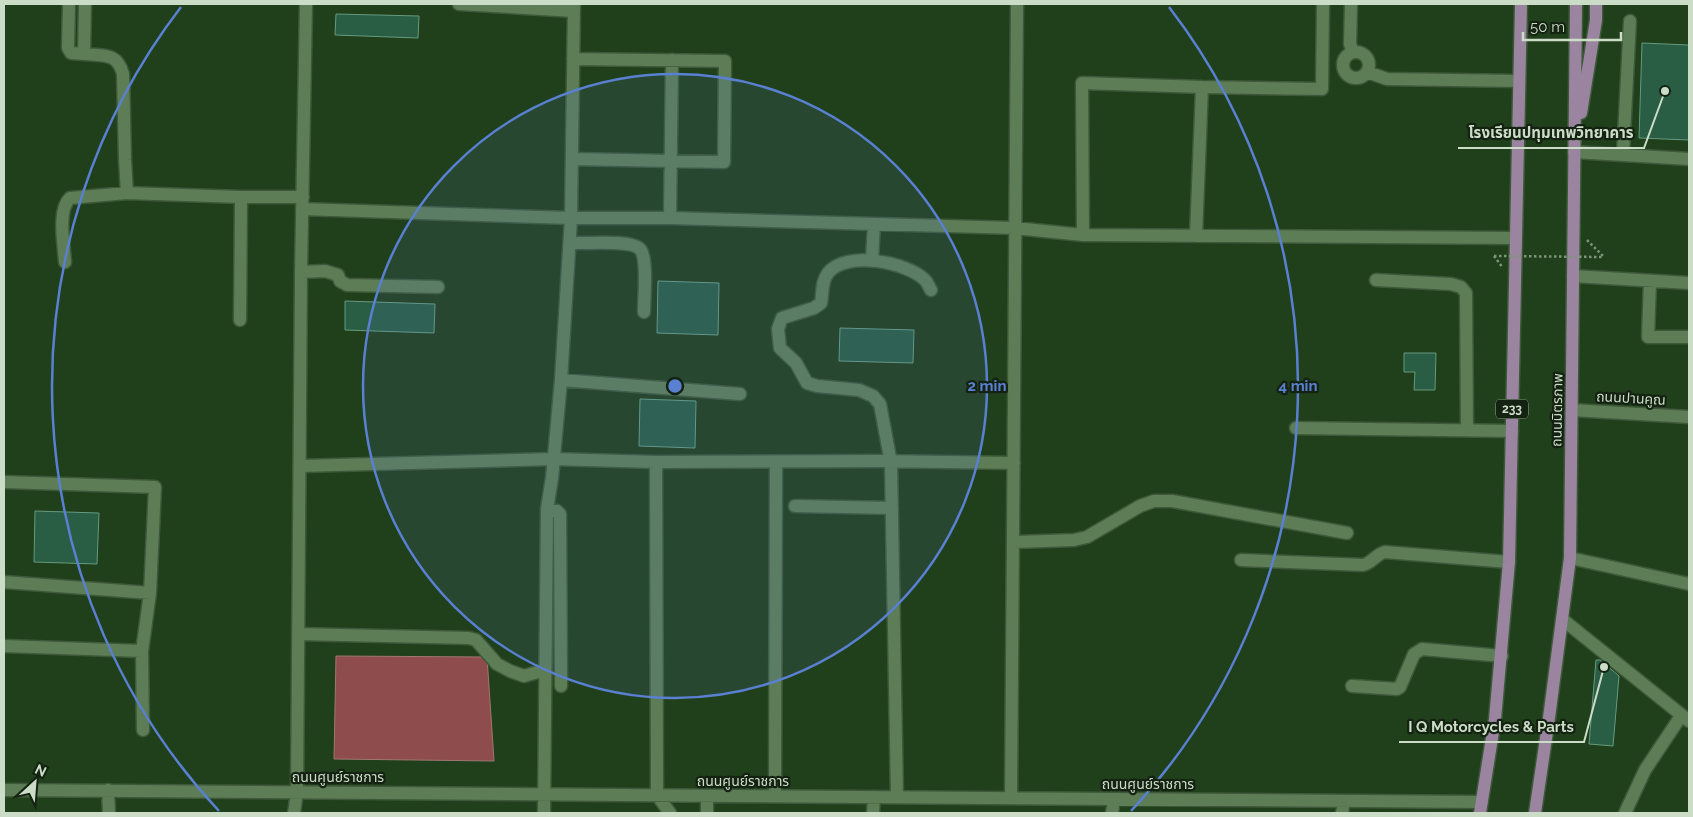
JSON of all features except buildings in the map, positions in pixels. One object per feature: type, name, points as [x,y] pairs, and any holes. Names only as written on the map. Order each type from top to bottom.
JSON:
[{"type":"main road","name":"233","points":[[1481,808],[1495,719],[1509,562],[1521,4]]},
{"type":"main road","name":"ถนนมิตรภาพ","points":[[1535,813],[1570,558],[1576,4]]},
{"type":"main road","points":[[1574,152],[1596,20],[1596,4]]},
{"type":"street","points":[[69,4],[69,52],[73,54],[106,56],[116,59],[120,65],[122,74],[127,193]]},
{"type":"street","points":[[84,54],[85,4]]},
{"type":"street","points":[[294,813],[297,792],[301,272],[306,4]]},
{"type":"street","points":[[459,4],[574,8],[570,243],[561,380],[552,478],[547,509],[544,813]]},
{"type":"street","points":[[1011,798],[1017,4]]},
{"type":"street","points":[[1083,235],[1082,83],[1322,89],[1323,4]]},
{"type":"street","points":[[1351,4],[1350,44],[1353,52]]},
{"type":"street","points":[[1623,154],[1630,21]]},
{"type":"street","points":[[1353,52],[1361,52],[1368,58],[1368,72],[1357,78],[1346,74],[1343,63],[1346,55],[1353,52]]},
{"type":"street","points":[[572,159],[724,162],[725,61],[573,59]]},
{"type":"street","points":[[670,218],[672,60]]},
{"type":"street","points":[[1368,72],[1387,79],[1519,81]]},
{"type":"street","points":[[1196,236],[1202,87]]},
{"type":"street","points":[[1574,152],[1689,159]]},
{"type":"street","points":[[65,262],[63,210],[66,202],[70,198],[127,193],[241,197],[302,203],[571,218],[670,218],[1015,228],[1083,235],[1515,238]]},
{"type":"street","points":[[240,320],[241,197]]},
{"type":"street","points":[[872,260],[874,224]]},
{"type":"street","points":[[570,243],[627,244],[640,249],[645,270],[644,312]]},
{"type":"street","points":[[897,797],[891,463],[880,404],[872,396],[859,390],[817,386],[806,383],[796,363],[780,348],[778,329],[782,318],[814,308],[821,303],[823,283],[827,274],[833,268],[844,263],[872,260],[904,268],[919,275],[926,281],[931,290]]},
{"type":"street","points":[[301,272],[331,272],[338,274],[340,281],[347,285],[438,287]]},
{"type":"street","points":[[1573,276],[1689,283]]},
{"type":"street","points":[[1376,280],[1451,284],[1461,287],[1466,293],[1467,430]]},
{"type":"street","points":[[1650,281],[1648,337],[1689,337]]},
{"type":"street","points":[[561,380],[740,394]]},
{"type":"street","name":"ถนนปานคูณ","points":[[1572,410],[1689,417]]},
{"type":"street","points":[[1296,428],[1512,431]]},
{"type":"street","points":[[300,466],[553,459],[656,462],[879,461],[891,463],[1014,463]]},
{"type":"street","points":[[656,462],[656,795],[670,813]]},
{"type":"street","points":[[775,796],[776,462]]},
{"type":"street","points":[[4,482],[155,487],[150,593],[142,651],[144,730]]},
{"type":"street","points":[[1013,542],[1074,540],[1087,537],[1140,506],[1154,501],[1172,501],[1347,533]]},
{"type":"street","points":[[795,506],[892,508]]},
{"type":"street","points":[[547,509],[557,511],[560,514],[561,686]]},
{"type":"street","points":[[1240,560],[1363,565],[1368,564],[1379,554],[1386,552],[1509,562]]},
{"type":"street","points":[[1570,558],[1689,584]]},
{"type":"street","points":[[4,582],[150,593]]},
{"type":"street","points":[[1562,619],[1685,718],[1645,770],[1626,813]]},
{"type":"street","points":[[298,634],[469,638],[476,640],[497,664],[524,676],[545,670]]},
{"type":"street","points":[[4,646],[142,651]]},
{"type":"street","points":[[1352,686],[1396,689],[1400,687],[1414,654],[1422,648],[1502,656]]},
{"type":"street","name":"ถนนศูนย์ราชการ","points":[[4,790],[1114,799],[1343,807],[1481,808]]},
{"type":"street","points":[[108,790],[109,813]]},
{"type":"street","points":[[707,796],[707,813]]},
{"type":"street","points":[[873,813],[874,797]]},
{"type":"street","points":[[1112,813],[1114,799]]},
{"type":"path","points":[[1494,256],[1604,256],[1573,228]]},
{"type":"shaded area","points":[[336,656],[487,657],[494,761],[334,759]]},
{"type":"place","name":"โรงเรียนปทุมเทพวิทยาคาร","points":[[1665,91]]},
{"type":"place","name":"I Q Motorcycles & Parts","points":[[1604,667]]}]
